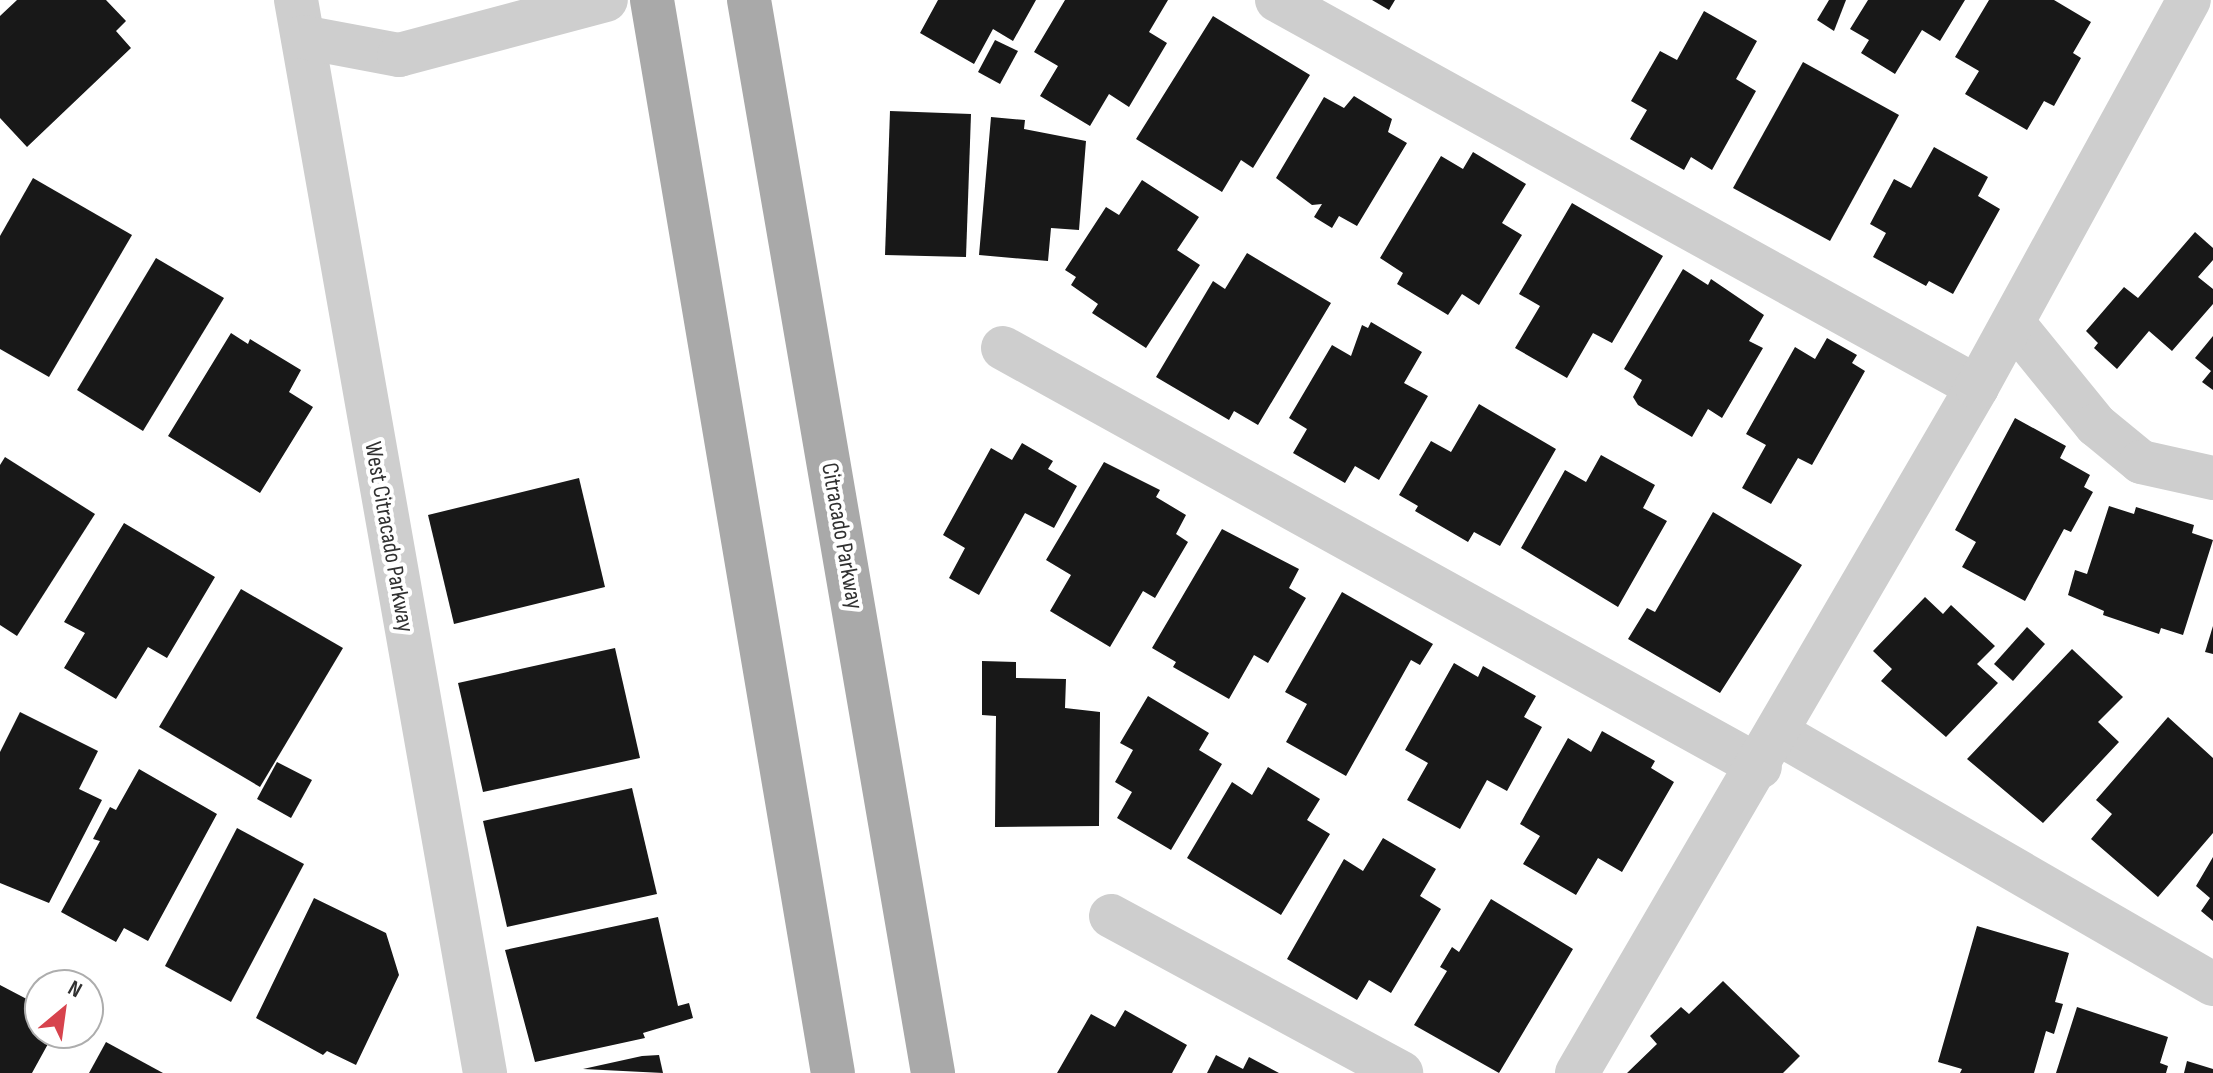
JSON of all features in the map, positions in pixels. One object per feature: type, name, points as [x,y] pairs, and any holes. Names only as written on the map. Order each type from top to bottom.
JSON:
[{"type":"main road","points":[[652,0],[833,1073]]},
{"type":"main road","name":"Citracado Parkway","points":[[749,0],[933,1073]]},
{"type":"street","points":[[299,18],[399,55],[606,0]]},
{"type":"street","points":[[1277,0],[1977,387]]},
{"type":"street","points":[[1577,1073],[1769,750],[1977,387],[2189,0]]},
{"type":"street","name":"West Citracado Parkway","points":[[299,18],[485,1073]]},
{"type":"street","points":[[2013,323],[2096,425],[2141,462],[2213,478]]},
{"type":"street","points":[[1003,348],[2213,984]]},
{"type":"street","points":[[1111,916],[1401,1073]]},
{"type":"building","points":[[17,0],[106,0],[126,21],[116,31],[131,48],[27,147],[0,118],[0,16]]},
{"type":"building","points":[[938,0],[1036,0],[1013,41],[993,29],[974,64],[920,33]]},
{"type":"building","points":[[1065,0],[1168,0],[1149,32],[1167,43],[1129,107],[1109,94],[1090,126],[1040,96],[1058,66],[1034,52]]},
{"type":"building","points":[[1372,0],[1395,0],[1389,10]]},
{"type":"building","points":[[1829,0],[1846,0],[1834,31],[1817,20]]},
{"type":"building","points":[[1868,0],[1965,0],[1940,41],[1922,30],[1895,74],[1861,53],[1869,40],[1850,29]]},
{"type":"building","points":[[1989,0],[2054,0],[2091,22],[2073,53],[2081,58],[2054,106],[2044,101],[2027,130],[1965,94],[1979,71],[1955,57]]},
{"type":"building","points":[[1704,11],[1757,41],[1736,79],[1756,91],[1712,170],[1691,157],[1684,170],[1630,139],[1647,110],[1631,101],[1660,51],[1677,60]]},
{"type":"building","points":[[1213,16],[1310,75],[1253,168],[1241,160],[1222,192],[1136,139]]},
{"type":"building","points":[[995,40],[1018,51],[1000,84],[978,72]]},
{"type":"building","points":[[1803,62],[1899,115],[1830,241],[1733,188]]},
{"type":"building","points":[[1354,96],[1392,119],[1388,132],[1407,143],[1357,226],[1339,216],[1332,228],[1314,217],[1322,204],[1312,205],[1276,178],[1324,97],[1344,108]]},
{"type":"building","points":[[890,111],[971,114],[966,257],[885,255]]},
{"type":"building","points":[[991,117],[1025,120],[1024,129],[1086,141],[1079,230],[1051,228],[1048,261],[979,255]]},
{"type":"building","points":[[1934,147],[1988,177],[1978,196],[2000,209],[1953,294],[1929,281],[1926,286],[1873,257],[1886,233],[1870,224],[1894,179],[1911,188]]},
{"type":"building","points":[[1473,152],[1526,184],[1502,223],[1522,235],[1479,305],[1462,294],[1448,315],[1397,284],[1403,273],[1380,258],[1441,156],[1463,169]]},
{"type":"building","points":[[33,178],[132,235],[49,377],[0,349],[0,236]]},
{"type":"building","points":[[1142,180],[1199,217],[1177,250],[1200,265],[1146,348],[1092,313],[1098,304],[1071,285],[1076,277],[1065,270],[1106,207],[1119,215]]},
{"type":"building","points":[[1572,203],[1663,256],[1612,343],[1593,333],[1567,378],[1515,348],[1540,306],[1519,294]]},
{"type":"building","points":[[2195,232],[2213,248],[2213,260],[2198,277],[2213,289],[2213,304],[2172,351],[2149,331],[2117,369],[2094,348],[2098,343],[2086,331],[2124,287],[2138,298]]},
{"type":"building","points":[[1247,253],[1331,303],[1258,425],[1234,411],[1229,420],[1156,377],[1213,281],[1225,289]]},
{"type":"building","points":[[156,258],[224,298],[143,431],[77,390]]},
{"type":"building","points":[[1683,269],[1708,285],[1711,279],[1764,315],[1749,341],[1763,348],[1722,418],[1708,409],[1692,437],[1638,405],[1633,397],[1642,380],[1624,369]]},
{"type":"building","points":[[1371,322],[1422,352],[1404,383],[1428,396],[1379,480],[1355,466],[1345,483],[1293,453],[1307,429],[1289,418],[1332,345],[1351,356],[1362,325],[1368,328]]},
{"type":"building","points":[[231,333],[248,344],[250,339],[301,370],[289,392],[313,407],[260,493],[168,436]]},
{"type":"building","points":[[2213,336],[2213,390],[2202,382],[2211,371],[2195,358]]},
{"type":"building","points":[[1827,338],[1857,355],[1852,363],[1865,371],[1812,465],[1798,458],[1771,504],[1742,488],[1766,445],[1746,434],[1795,347],[1815,359]]},
{"type":"building","points":[[1479,404],[1556,449],[1500,546],[1474,532],[1468,542],[1415,511],[1418,506],[1399,495],[1431,441],[1451,452]]},
{"type":"building","points":[[2015,418],[2066,446],[2060,458],[2090,475],[2084,487],[2093,492],[2071,532],[2064,529],[2025,601],[1962,567],[1976,542],[1955,530]]},
{"type":"building","points":[[1022,443],[1053,461],[1048,469],[1077,486],[1054,528],[1025,513],[979,595],[949,578],[965,548],[943,535],[991,448],[1012,460]]},
{"type":"building","points":[[1601,455],[1655,485],[1643,508],[1667,521],[1618,607],[1521,548],[1565,470],[1586,482]]},
{"type":"building","points":[[5,457],[95,514],[17,636],[0,625],[0,465]]},
{"type":"building","points":[[1104,462],[1160,490],[1156,497],[1186,515],[1176,534],[1188,542],[1155,598],[1143,591],[1110,647],[1050,611],[1071,575],[1046,560]]},
{"type":"building","points":[[579,478],[605,587],[454,624],[428,515]]},
{"type":"building","points":[[2109,506],[2134,514],[2136,507],[2194,525],[2192,533],[2213,540],[2183,635],[2161,628],[2159,634],[2103,615],[2104,611],[2068,595],[2075,570],[2087,574]]},
{"type":"building","points":[[1713,512],[1802,565],[1720,693],[1628,639],[1647,608],[1655,612]]},
{"type":"building","points":[[124,523],[215,577],[167,658],[148,647],[116,699],[64,668],[85,633],[64,622]]},
{"type":"building","points":[[1222,529],[1299,569],[1289,588],[1306,598],[1268,663],[1254,655],[1229,699],[1173,667],[1176,662],[1152,648]]},
{"type":"building","points":[[241,589],[343,648],[260,787],[159,727]]},
{"type":"building","points":[[1342,592],[1433,644],[1420,665],[1411,660],[1346,776],[1286,742],[1307,704],[1285,692]]},
{"type":"building","points":[[1925,597],[1943,614],[1951,605],[1995,646],[1977,664],[1998,683],[1946,737],[1881,681],[1892,669],[1873,651]]},
{"type":"building","points":[[2213,626],[2213,654],[2205,652]]},
{"type":"building","points":[[2027,627],[2045,644],[2013,681],[1994,664]]},
{"type":"building","points":[[615,648],[640,758],[483,792],[458,683]]},
{"type":"building","points":[[2072,649],[2123,697],[2098,722],[2119,742],[2043,823],[1967,759]]},
{"type":"building","points":[[982,661],[1016,662],[1016,678],[1066,679],[1065,708],[1100,712],[1099,826],[995,827],[996,716],[982,715]]},
{"type":"building","points":[[1454,663],[1478,677],[1483,666],[1536,696],[1524,717],[1542,727],[1507,791],[1487,780],[1460,829],[1407,800],[1428,763],[1405,750]]},
{"type":"building","points":[[1148,696],[1209,733],[1199,750],[1222,764],[1171,850],[1117,818],[1132,792],[1115,782],[1133,750],[1120,743]]},
{"type":"building","points":[[20,712],[98,751],[79,789],[102,800],[49,903],[0,883],[0,752]]},
{"type":"building","points":[[2168,717],[2213,758],[2213,833],[2158,897],[2091,839],[2112,814],[2096,800]]},
{"type":"building","points":[[1602,731],[1655,761],[1651,768],[1674,782],[1622,872],[1598,858],[1576,895],[1523,864],[1540,836],[1520,824],[1568,738],[1591,752]]},
{"type":"building","points":[[277,762],[312,780],[291,818],[257,799]]},
{"type":"building","points":[[1268,767],[1320,799],[1307,820],[1330,834],[1281,915],[1187,858],[1232,782],[1252,795]]},
{"type":"building","points":[[139,769],[217,814],[148,941],[124,928],[116,942],[61,912],[100,841],[93,839],[110,807],[116,810]]},
{"type":"building","points":[[632,788],[657,894],[507,927],[483,821]]},
{"type":"building","points":[[237,828],[304,864],[231,1002],[165,966]]},
{"type":"building","points":[[1383,838],[1436,869],[1420,896],[1441,909],[1391,993],[1369,980],[1357,1000],[1287,959],[1344,859],[1363,871]]},
{"type":"building","points":[[2213,857],[2213,921],[2201,911],[2210,898],[2196,886]]},
{"type":"building","points":[[314,898],[386,933],[399,975],[356,1065],[327,1051],[323,1055],[256,1018]]},
{"type":"building","points":[[1491,899],[1573,949],[1499,1073],[1414,1025],[1447,971],[1440,967],[1452,947],[1459,952]]},
{"type":"building","points":[[658,917],[678,1006],[689,1003],[693,1018],[643,1033],[645,1038],[535,1062],[505,950]]},
{"type":"building","points":[[1977,926],[2069,953],[2055,1002],[2063,1004],[2054,1034],[2046,1031],[2034,1073],[1960,1073],[1962,1069],[1938,1062]]},
{"type":"building","points":[[1723,981],[1800,1056],[1783,1073],[1627,1073],[1657,1044],[1650,1036],[1681,1007],[1689,1014]]},
{"type":"building","points":[[0,985],[24,998],[24,1049],[45,1049],[32,1073],[0,1073]]},
{"type":"building","points":[[2077,1007],[2168,1037],[2160,1063],[2168,1066],[2166,1073],[2056,1073]]},
{"type":"building","points":[[1125,1010],[1187,1045],[1172,1073],[1057,1073],[1091,1014],[1115,1027]]},
{"type":"building","points":[[106,1042],[163,1073],[89,1073]]},
{"type":"building","points":[[659,1055],[663,1073],[583,1069],[642,1056]]},
{"type":"building","points":[[1216,1055],[1243,1069],[1249,1057],[1279,1073],[1207,1073]]},
{"type":"building","points":[[2187,1061],[2213,1069],[2213,1073],[2184,1073]]}]
